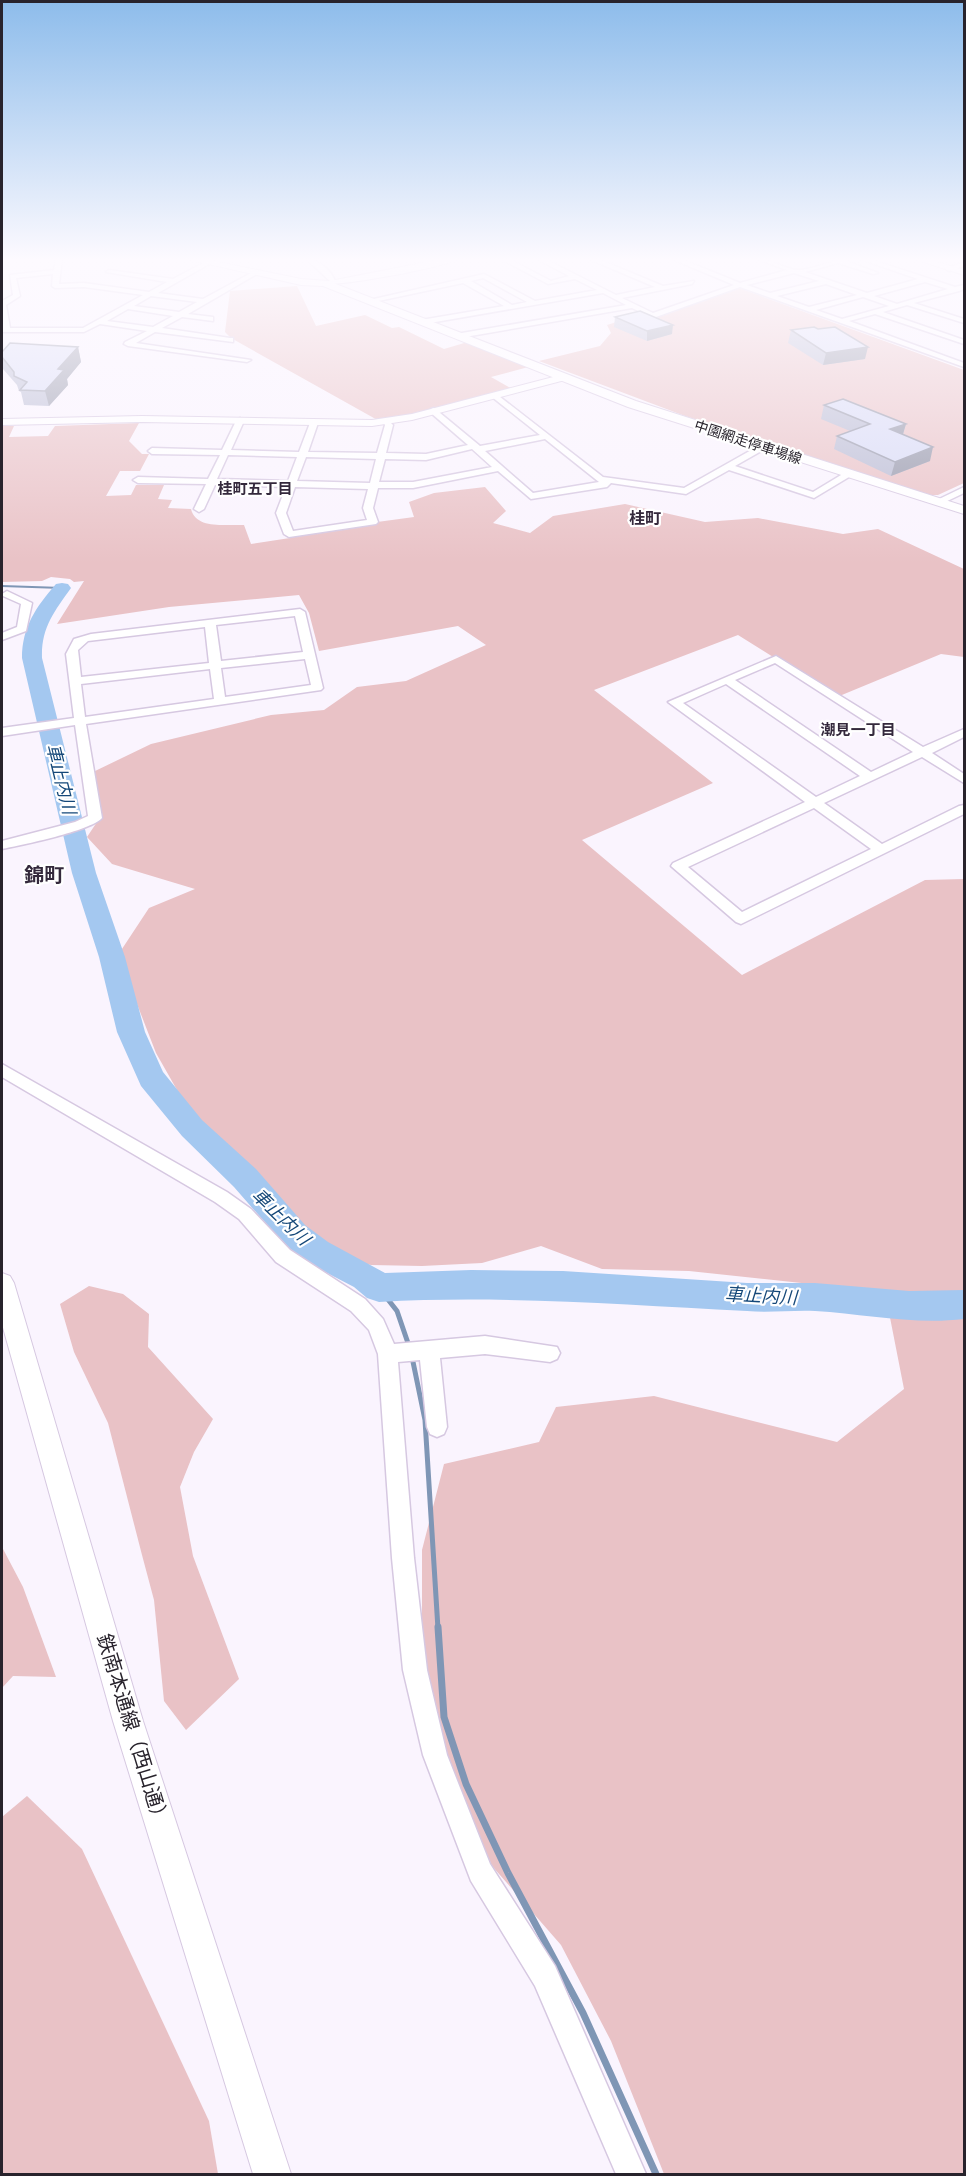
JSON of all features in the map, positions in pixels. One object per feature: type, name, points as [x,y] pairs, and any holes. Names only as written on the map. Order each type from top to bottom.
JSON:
[{"type":"main road","name":"中園網走停車場線","points":[[519,361],[632,404],[964,510]]},
{"type":"street","points":[[2,422],[123,419],[314,423],[387,422],[561,378]]},
{"type":"street","points":[[434,411],[531,496],[607,484],[495,394]]},
{"type":"street","points":[[199,509],[240,421]]},
{"type":"street","points":[[314,423],[281,513],[289,534],[373,522],[368,508],[389,425],[387,422]]},
{"type":"street","points":[[152,451],[426,457],[548,436]]},
{"type":"street","points":[[601,479],[686,491],[762,447]]},
{"type":"street","points":[[728,467],[814,495],[849,474]]},
{"type":"street","points":[[138,480],[413,485],[501,468]]},
{"type":"street","points":[[938,502],[964,490]]},
{"type":"street","points":[[2,637],[22,629],[27,603],[7,594]]},
{"type":"street","points":[[2,732],[80,720],[317,688],[300,612],[83,639],[73,647],[75,681],[80,720],[95,818],[80,825],[2,846]]},
{"type":"street","points":[[210,623],[220,702]]},
{"type":"street","points":[[75,681],[310,655]]},
{"type":"street","points":[[881,850],[674,702],[776,659],[964,779]]},
{"type":"street","points":[[727,680],[870,777]]},
{"type":"street","points":[[964,733],[678,866],[741,919],[964,809]]},
{"type":"street","points":[[2,1070],[210,1191],[245,1214],[283,1256],[358,1305],[376,1325],[394,1354],[403,1558],[415,1670],[435,1755],[480,1872],[545,1976],[631,2175]]},
{"type":"street","name":"鉄南本通線（西山通）","points":[[2,1283],[128,1720],[272,2175]]},
{"type":"street","points":[[394,1354],[485,1345],[550,1353]]},
{"type":"street","points":[[426,1351],[437,1427]]},
{"type":"shaded area","points":[[271,361],[519,361],[532,366],[491,377],[514,390],[381,422]]},
{"type":"shaded area","points":[[539,361],[938,361],[964,370],[964,483],[938,495],[930,495],[685,416]]},
{"type":"shaded area","points":[[139,423],[129,441],[142,454],[149,454],[140,471],[120,471],[106,496],[131,495],[136,485],[164,485],[158,499],[172,500],[168,508],[191,509],[194,516],[205,523],[244,525],[251,544],[290,538],[289,534],[414,517],[409,502],[434,493],[485,487],[506,511],[493,523],[530,533],[553,516],[625,504],[705,522],[758,518],[843,534],[878,529],[964,569],[964,657],[941,654],[837,697],[738,635],[594,690],[713,783],[582,840],[742,975],[925,880],[964,879],[964,2174],[664,2174],[611,2041],[561,1945],[492,1866],[444,1752],[428,1673],[422,1622],[422,1550],[444,1464],[539,1442],[556,1407],[654,1396],[837,1442],[904,1389],[885,1292],[689,1271],[602,1269],[541,1246],[482,1263],[422,1266],[371,1265],[353,1261],[326,1248],[296,1225],[254,1172],[224,1146],[185,1104],[156,1053],[118,955],[149,908],[195,889],[112,864],[87,837],[101,816],[93,772],[151,744],[271,715],[324,710],[357,687],[406,681],[486,645],[458,626],[319,651],[309,613],[299,595],[169,607],[57,624],[84,581],[74,582],[70,579],[51,577],[42,581],[2,582],[2,426],[14,426],[9,437],[48,436],[55,426]]},
{"type":"shaded area","points":[[89,1286],[123,1294],[149,1314],[148,1347],[213,1419],[194,1452],[180,1487],[193,1556],[239,1679],[186,1730],[164,1701],[154,1600],[108,1423],[74,1352],[60,1304]]},
{"type":"shaded area","points":[[2,1547],[23,1587],[56,1677],[13,1676],[2,1688]]},
{"type":"shaded area","points":[[27,1796],[82,1849],[209,2121],[218,2174],[2,2174],[2,1817]]},
{"type":"building","points":[[5,361],[66,361],[58,369],[64,370],[45,391],[20,390],[27,382],[14,376],[14,372]]},
{"type":"building","points":[[843,399],[906,424],[890,429],[933,447],[895,462],[837,436],[870,424],[824,405]]},
{"type":"waterway","points":[[2,586],[62,588]]},
{"type":"waterway","name":"車止内川","points":[[62,588],[39,620],[33,637],[32,658],[84,873],[112,957],[131,1032],[151,1078],[192,1128],[245,1178],[294,1234],[317,1252],[365,1277],[379,1288],[471,1284],[563,1286],[747,1297],[815,1297],[909,1305],[964,1305]]},
{"type":"waterway","points":[[379,1288],[397,1311],[409,1346]]},
{"type":"waterway","points":[[412,1357],[425,1420],[438,1629]]},
{"type":"waterway","points":[[438,1627],[444,1717],[466,1784],[508,1873],[583,2013],[656,2174]]},
{"type":"district","name":"桂町五丁目","points":[[255,489]]},
{"type":"district","name":"桂町","points":[[645,518]]},
{"type":"district","name":"潮見一丁目","points":[[858,730]]},
{"type":"district","name":"錦町","points":[[44,875]]}]
